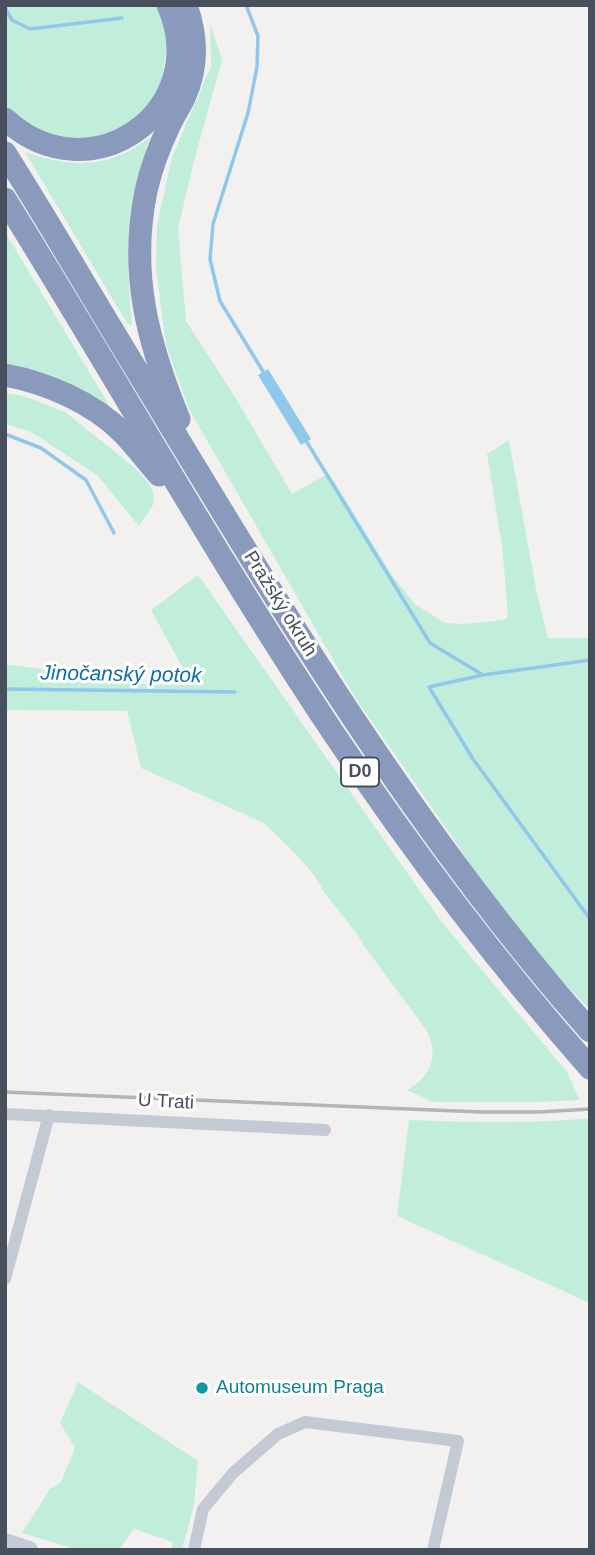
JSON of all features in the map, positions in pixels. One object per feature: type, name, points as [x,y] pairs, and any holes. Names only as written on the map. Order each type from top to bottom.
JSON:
[{"type":"highway","points":[[5,119],[33,139],[68,149],[102,147],[137,131],[163,103],[176,69],[177,38],[169,5]]},
{"type":"highway","points":[[186,5],[194,33],[194,64],[188,87],[162,142],[148,183],[141,223],[141,286],[147,324],[159,368],[209,489]]},
{"type":"highway","name":"Pražský okruh","points":[[5,153],[293,626],[395,780],[490,910],[540,974],[590,1031]]},
{"type":"highway","name":"Pražský okruh","points":[[5,199],[202,525],[319,711],[397,825],[494,954],[590,1068]]},
{"type":"highway","points":[[5,375],[43,385],[67,395],[109,421],[202,525]]},
{"type":"street","name":"U Trati","points":[[5,1114],[325,1130]]},
{"type":"street","points":[[5,1279],[49,1115]]},
{"type":"street","points":[[194,1550],[203,1509],[233,1473],[278,1434],[305,1422],[458,1441],[433,1550]]},
{"type":"street","points":[[5,1542],[29,1550]]},
{"type":"green space","points":[[5,5],[160,5],[169,29],[161,89],[132,125],[86,141],[41,134],[5,108]]},
{"type":"green space","points":[[210,23],[222,60],[178,229],[186,321],[292,494],[329,473],[393,577],[416,605],[445,623],[503,620],[508,615],[502,546],[487,454],[509,440],[536,589],[548,638],[590,638],[590,1010],[510,925],[354,696],[189,409],[166,345],[156,268],[157,225],[172,157],[211,66]]},
{"type":"green space","points":[[150,137],[130,216],[128,257],[132,325],[127,323],[25,152],[59,161],[90,163],[120,155]]},
{"type":"green space","points":[[5,232],[112,410],[5,367]]},
{"type":"green space","points":[[5,393],[24,396],[65,412],[134,467],[150,485],[154,495],[153,505],[139,526],[97,475],[31,432],[5,424]]},
{"type":"green space","points":[[198,575],[441,921],[567,1072],[580,1100],[433,1102],[407,1090],[422,1078],[431,1064],[432,1047],[425,1028],[314,875],[264,823],[141,768],[127,711],[5,710],[5,666],[14,665],[141,684],[192,685],[151,610]]},
{"type":"green space","points":[[590,1118],[590,1303],[397,1216],[409,1120],[522,1122]]},
{"type":"green space","points":[[78,1382],[198,1461],[194,1505],[182,1550],[171,1550],[173,1542],[134,1529],[119,1550],[79,1550],[22,1533],[50,1489],[61,1482],[75,1448],[60,1423]]},
{"type":"water","points":[[268,369],[311,439],[301,445],[258,375]]},
{"type":"waterway","points":[[246,5],[258,36],[257,67],[248,113],[213,224],[210,259],[220,301],[264,373]]},
{"type":"waterway","points":[[5,8],[12,20],[30,29],[122,18]]},
{"type":"waterway","points":[[5,434],[41,448],[86,480],[114,533]]},
{"type":"waterway","points":[[305,439],[430,643],[483,675]]},
{"type":"waterway","points":[[590,660],[483,675],[429,687],[473,759],[590,919]]},
{"type":"waterway","name":"Jinočanský potok","points":[[5,689],[235,692]]},
{"type":"railway","points":[[5,1092],[480,1112],[590,1109]]},
{"type":"place","name":"Automuseum Praga","points":[[202,1388]]}]
